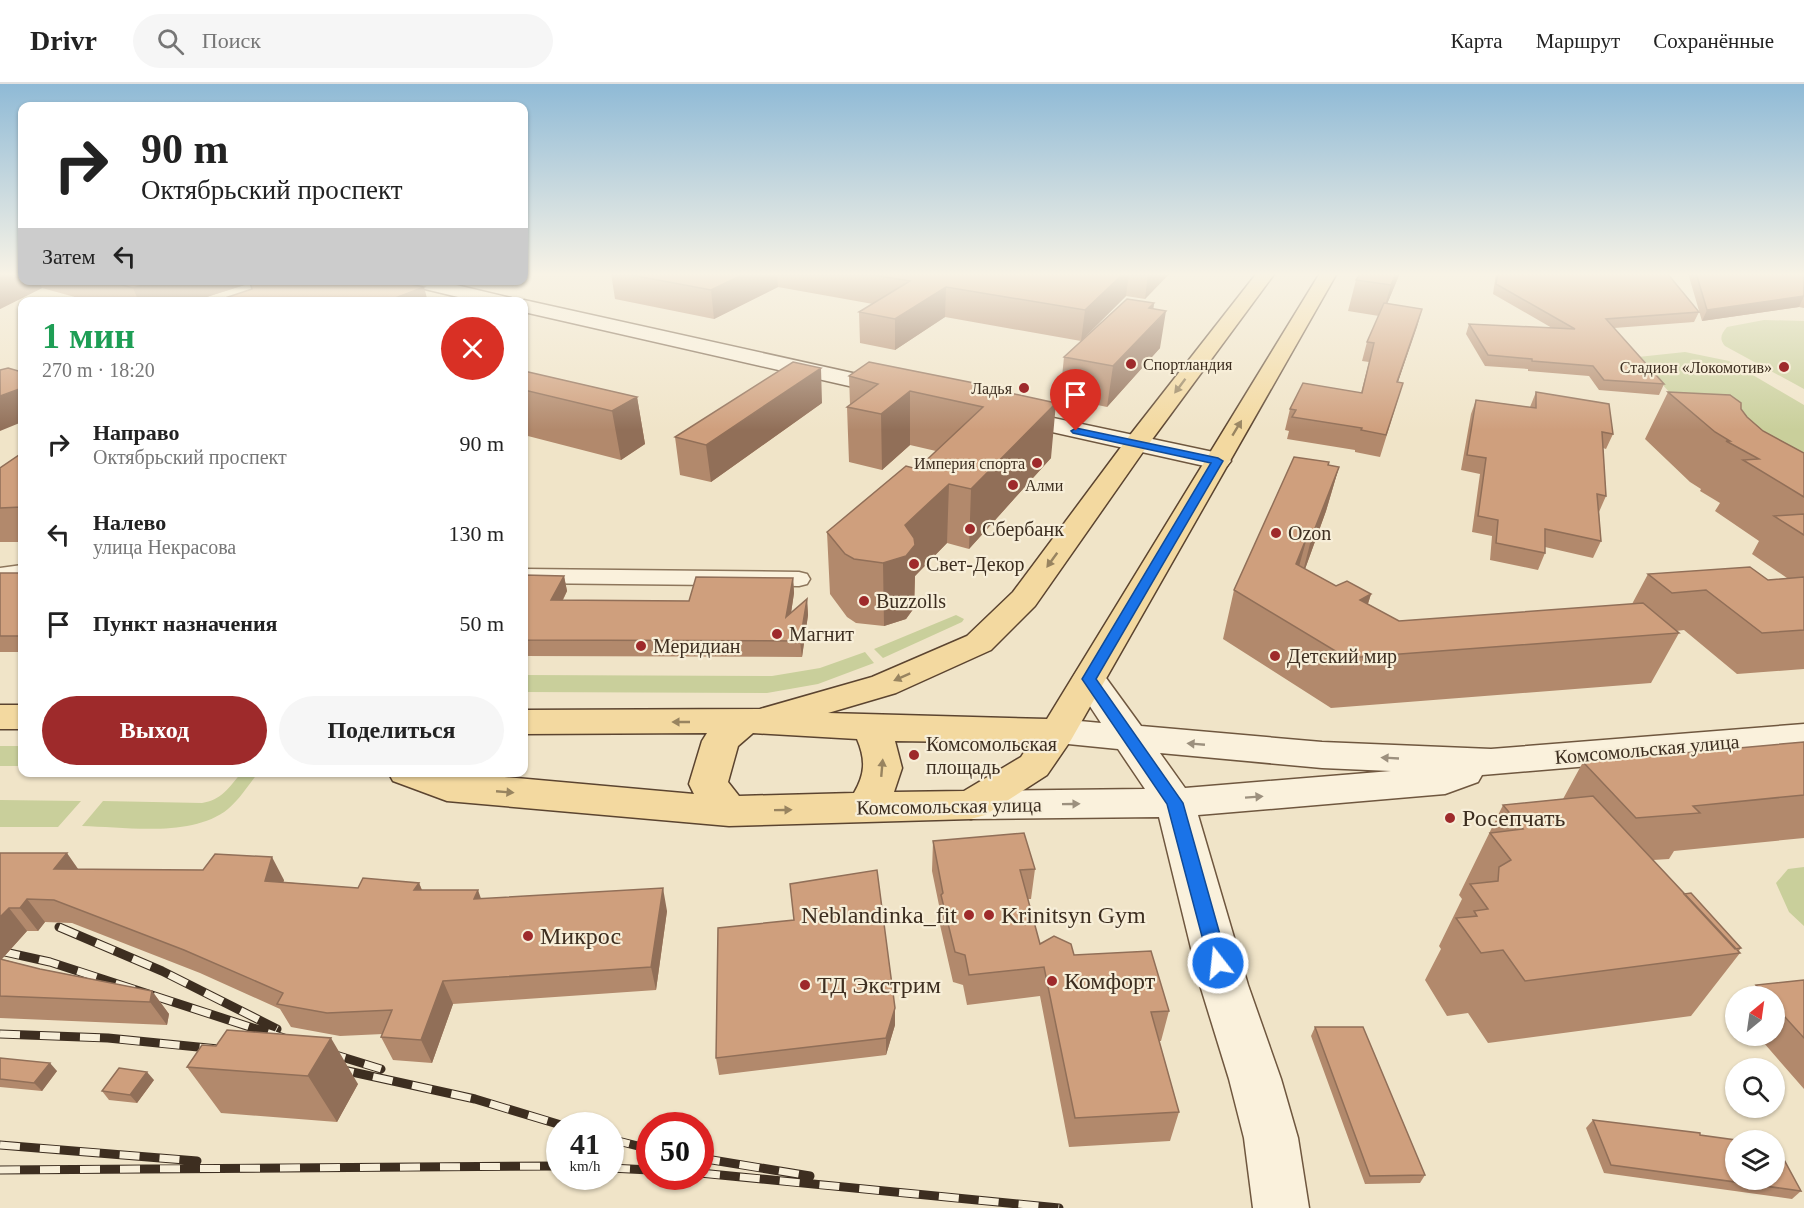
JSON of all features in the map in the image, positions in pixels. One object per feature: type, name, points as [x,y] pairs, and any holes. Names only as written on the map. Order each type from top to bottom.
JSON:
[{"type":"main road","points":[[611,325],[916,394]]},
{"type":"main road","points":[[729,811],[708,784],[721,741],[752,721],[884,685],[979,643],[1024,599],[1136,444],[1226,325]]},
{"type":"main road","points":[[971,805],[1034,766],[1058,731],[1298,325]]},
{"type":"main road","points":[[991,411],[1218,461]]},
{"type":"main road","points":[[1089,679],[1175,803],[1224,984],[1255,1079],[1271,1138],[1281,1208]]},
{"type":"main road","points":[[0,717],[18,717]]},
{"type":"main road","name":"Комсомольская улица","points":[[528,722],[752,721],[870,728],[1058,731],[1322,755],[1491,762],[1804,736]]},
{"type":"main road","points":[[866,808],[883,775],[883,753],[870,728]]},
{"type":"main road","name":"Комсомольская улица","points":[[436,777],[729,811],[1175,803],[1445,780],[1491,762]]},
{"type":"street","points":[[0,575],[18,573]]},
{"type":"street","points":[[528,576],[800,579]]},
{"type":"green space","name":"Cтадион «Локомотив»","points":[[1804,325],[1804,389],[1725,346],[1722,336],[1727,327]]},
{"type":"green space","points":[[1685,352],[1729,361],[1804,405],[1804,497],[1678,402],[1638,357]]},
{"type":"green space","points":[[956,615],[964,619],[962,622],[883,658],[874,649]]},
{"type":"green space","points":[[865,652],[874,663],[818,684],[767,693],[528,692],[528,675],[772,676],[820,668]]},
{"type":"green space","points":[[0,746],[18,746],[18,766],[0,766]]},
{"type":"green space","points":[[238,777],[255,777],[228,809],[196,824],[158,829],[82,826],[103,801],[202,803],[220,796]]},
{"type":"green space","points":[[0,800],[81,801],[58,827],[0,827]]},
{"type":"green space","points":[[1804,867],[1804,926],[1789,912],[1776,883],[1788,869]]},
{"type":"building","points":[[1098,325],[1152,325],[1113,366],[1064,357]]},
{"type":"building","points":[[1374,325],[1416,325],[1397,382],[1403,383],[1386,435],[1361,430],[1362,428],[1292,417],[1296,410],[1290,409],[1303,383],[1362,393],[1374,343],[1367,342]]},
{"type":"building","points":[[1470,325],[1500,325],[1575,329],[1569,325],[1612,325],[1664,384],[1604,380],[1593,366],[1488,355]]},
{"type":"building","points":[[793,362],[821,368],[706,445],[675,437]]},
{"type":"building","points":[[869,362],[979,384],[983,387],[1056,403],[971,489],[949,484],[905,525],[914,538],[915,545],[906,556],[883,563],[854,559],[845,554],[827,532],[906,466],[917,469],[983,407],[910,391],[881,414],[847,407],[878,384],[849,376]]},
{"type":"building","points":[[8,368],[18,371],[18,389],[0,396],[0,370]]},
{"type":"building","points":[[528,372],[637,397],[612,411],[528,391]]},
{"type":"building","points":[[1536,392],[1609,404],[1613,434],[1602,432],[1606,496],[1597,494],[1601,541],[1545,529],[1545,553],[1496,543],[1498,520],[1478,516],[1486,458],[1467,455],[1476,400],[1536,408]]},
{"type":"building","points":[[1668,392],[1730,395],[1741,403],[1741,409],[1747,417],[1763,431],[1804,453],[1804,497],[1743,460],[1759,459],[1726,441],[1730,441],[1715,432]]},
{"type":"building","points":[[18,456],[18,507],[0,508],[0,468]]},
{"type":"building","points":[[1294,457],[1329,462],[1328,465],[1339,467],[1312,536],[1308,534],[1296,564],[1336,586],[1347,581],[1371,594],[1360,600],[1399,621],[1643,603],[1679,633],[1347,658],[1234,590]]},
{"type":"building","points":[[1804,514],[1804,535],[1774,516]]},
{"type":"building","points":[[1750,567],[1768,580],[1804,577],[1804,630],[1762,633],[1706,590],[1672,593],[1648,574]]},
{"type":"building","points":[[0,573],[18,573],[18,636],[0,636]]},
{"type":"building","points":[[528,575],[564,576],[551,600],[689,601],[696,577],[793,578],[786,617],[807,599],[800,641],[528,640]]},
{"type":"building","points":[[1804,742],[1804,795],[1693,806],[1700,813],[1636,818],[1583,762]]},
{"type":"building","points":[[1593,796],[1740,953],[1525,981],[1503,950],[1481,953],[1456,918],[1477,916],[1474,911],[1488,909],[1470,884],[1498,881],[1499,867],[1511,860],[1490,833],[1523,829],[1503,805]]},
{"type":"building","points":[[1024,833],[1035,869],[1020,870],[1040,944],[1054,936],[1071,944],[1074,955],[1151,951],[1169,1011],[1151,1012],[1179,1112],[1075,1118],[1044,967],[969,975],[965,955],[955,952],[941,895],[943,893],[933,841]]},
{"type":"building","points":[[0,853],[67,853],[54,869],[203,870],[215,854],[272,857],[265,881],[358,888],[363,878],[419,883],[414,890],[478,890],[474,899],[663,888],[651,967],[443,981],[421,1040],[381,1037],[392,1010],[327,1013],[277,1004],[283,993],[184,950],[54,900],[27,899],[20,908],[9,908],[0,917]]},
{"type":"building","name":"ТД Экстрим","points":[[877,870],[895,1008],[886,1038],[716,1058],[718,928],[794,920],[790,884]]},
{"type":"building","points":[[1691,893],[1741,948],[1735,949],[1684,894]]},
{"type":"building","points":[[0,959],[152,991],[150,1002],[0,996]]},
{"type":"building","points":[[1804,980],[1804,1038],[1785,1017],[1785,986],[1756,985]]},
{"type":"building","points":[[1315,1027],[1363,1027],[1425,1175],[1370,1176]]},
{"type":"building","points":[[227,1030],[331,1038],[308,1076],[187,1067],[202,1045],[216,1046]]},
{"type":"building","points":[[0,1058],[50,1063],[34,1083],[0,1079]]},
{"type":"building","points":[[119,1068],[147,1072],[130,1095],[102,1091]]},
{"type":"building","points":[[1593,1120],[1700,1133],[1700,1135],[1725,1138],[1725,1181],[1611,1165]]},
{"type":"building","points":[[1785,1162],[1801,1191],[1785,1189]]},
{"type":"railway","points":[[59,927],[162,971],[277,1029]]},
{"type":"railway","points":[[0,951],[50,962],[284,1038]]},
{"type":"railway","points":[[0,1034],[108,1038],[218,1049]]},
{"type":"railway","points":[[326,1052],[381,1069]]},
{"type":"railway","points":[[334,1068],[475,1099],[546,1120]]},
{"type":"railway","points":[[624,1142],[636,1146]]},
{"type":"railway","points":[[0,1145],[197,1161]]},
{"type":"railway","points":[[714,1160],[810,1176]]},
{"type":"railway","points":[[0,1170],[546,1166]]},
{"type":"railway","points":[[624,1169],[636,1169]]},
{"type":"railway","points":[[714,1174],[1059,1208]]},
{"type":"place","name":"Спортландия","points":[[1131,364]]},
{"type":"place","name":"Cтадион «Локомотив»","points":[[1784,367]]},
{"type":"place","name":"Ладья","points":[[1024,388]]},
{"type":"place","name":"Империя спорта","points":[[1037,463]]},
{"type":"place","name":"Алми","points":[[1013,485]]},
{"type":"place","name":"Сбербанк","points":[[970,529]]},
{"type":"place","name":"Ozon","points":[[1276,533]]},
{"type":"place","name":"Свет-Декор","points":[[914,564]]},
{"type":"place","name":"Buzzolls","points":[[864,601]]},
{"type":"place","name":"Магнит","points":[[777,634]]},
{"type":"place","name":"Меридиан","points":[[641,646]]},
{"type":"place","name":"Детский мир","points":[[1275,656]]},
{"type":"place","name":"Комсомольская площадь","points":[[914,755]]},
{"type":"place","name":"Росепчать","points":[[1450,818]]},
{"type":"place","name":"Neblandinka_fit","points":[[969,915]]},
{"type":"place","name":"Krinitsyn Gym","points":[[989,915]]},
{"type":"place","name":"Микрос","points":[[528,936]]},
{"type":"place","name":"Комфорт","points":[[1052,981]]},
{"type":"place","name":"ТД Экстрим","points":[[805,985]]},
{"type":"route","points":[[1076,431],[1218,461],[1089,679],[1175,803],[1218,963]]}]
